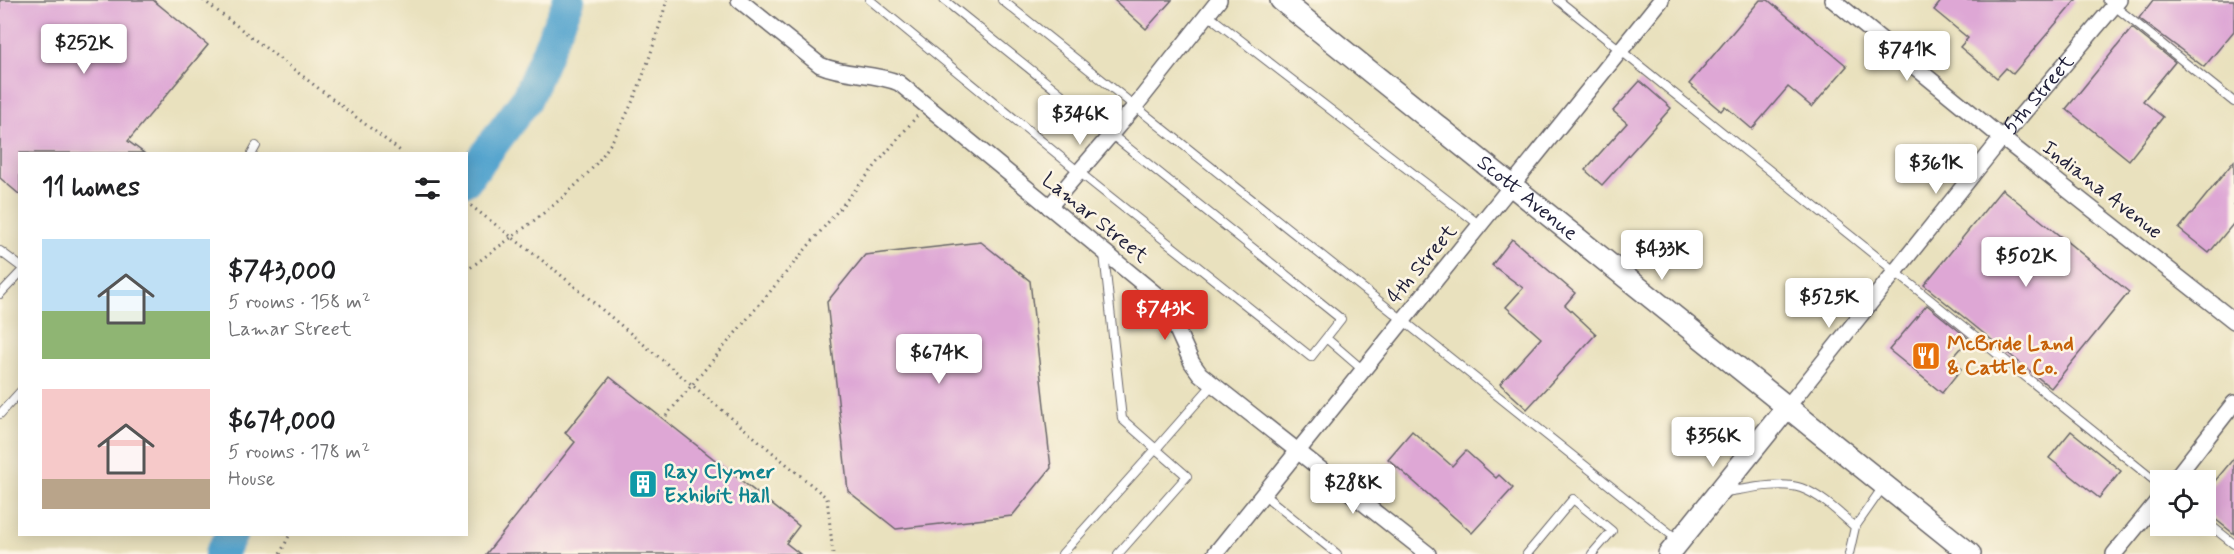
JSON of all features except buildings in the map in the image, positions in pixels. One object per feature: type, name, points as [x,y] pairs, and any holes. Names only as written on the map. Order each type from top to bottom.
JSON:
[{"type":"main road","name":"Scott Avenue","points":[[1281,0],[1970,554]]},
{"type":"main road","name":"5th Street","points":[[1674,548],[1788,406]]},
{"type":"street","name":"Lamar Street","points":[[739,0],[756,5],[820,65],[832,70],[886,77],[899,83],[1164,301],[1192,363],[1200,374],[1428,554]]},
{"type":"street","points":[[1049,207],[1136,105],[1219,0]]},
{"type":"street","name":"4th Street","points":[[1215,554],[1513,187],[1661,0]]},
{"type":"street","name":"Indiana Avenue","points":[[1833,0],[2002,138],[2234,321]]},
{"type":"street","name":"5th Street","points":[[1788,406],[2114,2]]},
{"type":"street","points":[[2182,470],[2234,403]]},
{"type":"street","points":[[2114,554],[2150,510]]},
{"type":"lane","points":[[870,0],[1079,172],[1311,357],[1341,319],[944,0]]},
{"type":"lane","points":[[1002,0],[1136,105],[1402,321],[1674,548]]},
{"type":"lane","points":[[1558,0],[2150,477]]},
{"type":"lane","points":[[2114,2],[2234,102]]},
{"type":"lane","points":[[1208,15],[1480,226]]},
{"type":"lane","points":[[0,251],[18,264]]},
{"type":"lane","points":[[1104,252],[1122,419],[1187,476],[1119,554]]},
{"type":"lane","points":[[0,294],[18,275]]},
{"type":"lane","points":[[1326,338],[1363,369]]},
{"type":"lane","points":[[1062,554],[1213,384]]},
{"type":"lane","points":[[0,414],[18,394]]},
{"type":"lane","points":[[1849,554],[1855,527],[1885,485]]},
{"type":"lane","points":[[1718,493],[1762,486],[1801,487],[1832,506],[1855,527]]},
{"type":"lane","points":[[1263,494],[1337,554]]},
{"type":"lane","points":[[1527,554],[1573,499],[1612,531],[1592,554]]},
{"type":"lane","points":[[2216,530],[2234,544]]},
{"type":"path","points":[[203,0],[402,152]]},
{"type":"path","points":[[468,270],[536,220],[583,179],[604,152],[631,105],[653,49],[667,0]]},
{"type":"path","points":[[666,416],[692,382],[926,105]]},
{"type":"path","points":[[468,204],[556,271],[692,382],[827,498],[833,554]]},
{"type":"path","points":[[280,554],[289,536]]},
{"type":"waterway","points":[[468,177],[526,100],[569,0]]},
{"type":"waterway","points":[[220,554],[231,536]]},
{"type":"place","name":"McBride Land & Cattle Co.","points":[[1926,356]]},
{"type":"place","name":"Ray Clymer Exhibit Hall","points":[[643,484]]}]
